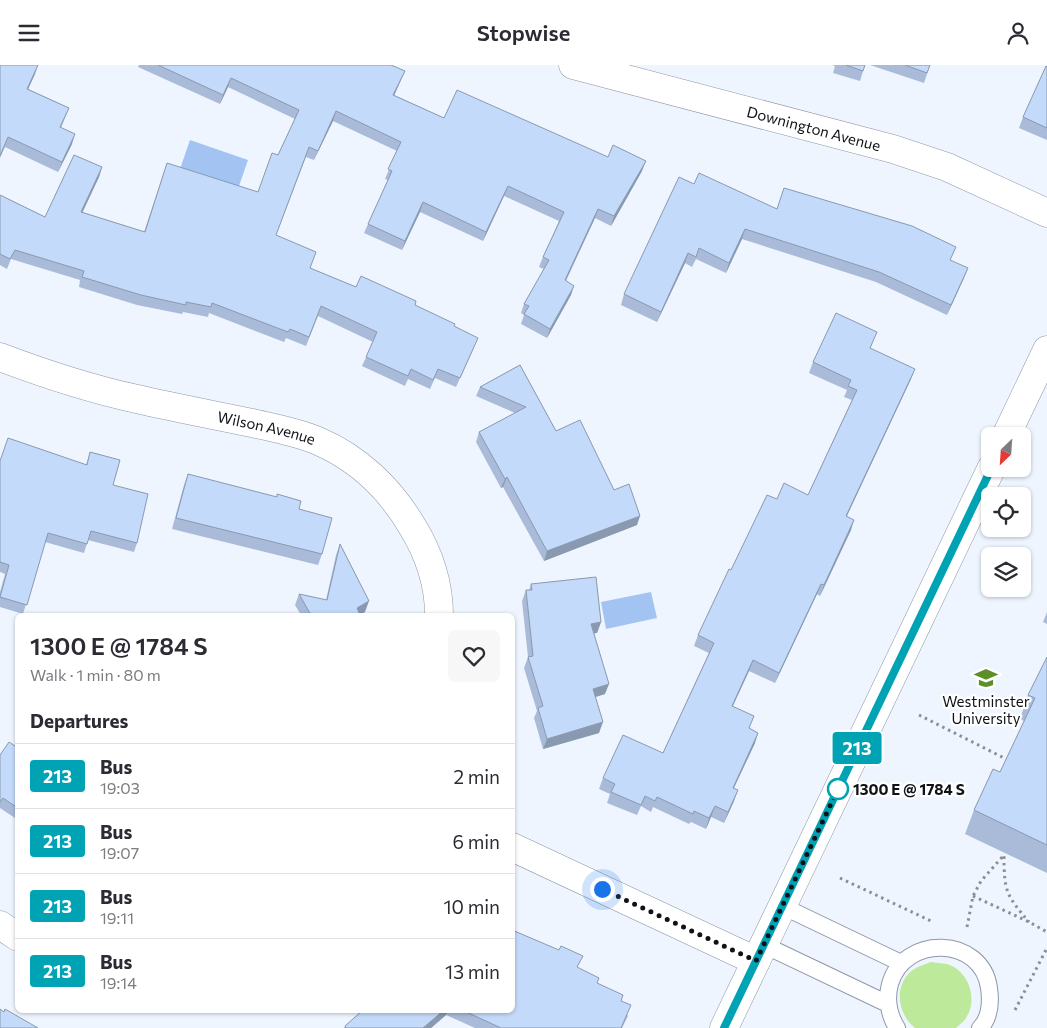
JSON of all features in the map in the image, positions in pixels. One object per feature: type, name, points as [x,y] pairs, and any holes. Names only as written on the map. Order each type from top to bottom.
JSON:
[{"type":"street","name":"Downington Avenue","points":[[573,65],[893,149],[955,171],[1047,213]]},
{"type":"street","points":[[1010,427],[1047,350]]},
{"type":"street","name":"Wilson Avenue","points":[[0,357],[54,376],[136,399],[283,430],[318,441],[350,459],[380,483],[404,513],[423,543],[434,576],[439,613]]},
{"type":"street","points":[[724,1028],[986,477]]},
{"type":"street","points":[[515,848],[760,953]]},
{"type":"street","points":[[0,925],[15,935]]},
{"type":"lane","points":[[782,906],[901,963]]},
{"type":"lane","points":[[897,1028],[888,1004],[888,992],[892,975],[901,963],[912,954],[933,947],[956,949],[972,958],[979,965],[988,981],[991,1001],[985,1023],[980,1028]]},
{"type":"lane","points":[[760,953],[888,1004]]},
{"type":"path","points":[[920,715],[1008,760]]},
{"type":"path","points":[[967,930],[973,896],[980,881],[1004,855],[1004,881],[1011,901],[1029,921]]},
{"type":"path","points":[[840,878],[939,925]]},
{"type":"path","points":[[973,896],[1029,921],[1047,932]]},
{"type":"path","points":[[1011,1018],[1047,948]]},
{"type":"green space","points":[[931,962],[954,967],[961,972],[969,985],[971,993],[970,1009],[965,1019],[956,1028],[915,1028],[904,1014],[900,997],[903,981],[916,968]]},
{"type":"water","points":[[190,140],[248,160],[238,189],[180,169]]},
{"type":"water","points":[[651,592],[657,618],[606,629],[601,602]]},
{"type":"building","points":[[0,65],[38,65],[27,89],[69,108],[60,127],[75,134],[62,162],[8,137],[0,156]]},
{"type":"building","points":[[158,65],[391,65],[405,71],[393,95],[444,118],[457,90],[608,157],[613,145],[646,161],[614,216],[598,209],[565,280],[574,286],[550,329],[524,314],[529,306],[524,304],[549,260],[543,257],[564,212],[508,186],[486,232],[423,202],[405,241],[368,224],[392,171],[388,169],[401,142],[336,111],[318,151],[309,147],[276,235],[316,252],[310,268],[356,287],[361,276],[416,301],[415,305],[455,324],[454,326],[478,338],[460,378],[438,369],[433,380],[411,369],[408,376],[366,357],[377,332],[321,306],[309,337],[290,329],[288,332],[212,303],[211,307],[186,302],[186,305],[141,295],[82,277],[84,271],[15,250],[10,259],[0,254],[0,195],[45,217],[74,155],[102,167],[81,212],[145,232],[167,163],[258,192],[272,153],[278,155],[299,110],[231,78],[223,95]]},
{"type":"building","points":[[846,65],[865,65],[863,71]]},
{"type":"building","points":[[905,65],[930,65],[927,73]]},
{"type":"building","points":[[1047,67],[1047,128],[1023,117]]},
{"type":"building","points":[[699,173],[777,209],[784,188],[912,226],[956,247],[950,260],[968,268],[951,305],[879,272],[745,229],[729,263],[699,248],[696,257],[688,253],[661,312],[624,294],[679,177],[694,184]]},
{"type":"building","points":[[836,313],[877,332],[870,348],[915,369],[846,516],[854,520],[824,585],[821,584],[779,673],[753,660],[732,706],[754,716],[749,728],[758,733],[733,788],[738,790],[728,812],[715,806],[709,818],[694,811],[693,814],[657,797],[655,801],[645,796],[641,805],[611,792],[615,784],[603,778],[623,735],[663,753],[714,643],[698,635],[767,495],[777,499],[784,483],[808,495],[857,390],[848,386],[851,380],[813,362]]},
{"type":"building","points":[[520,365],[556,431],[580,420],[614,490],[629,484],[640,516],[547,551],[507,477],[505,479],[479,432],[526,407],[480,387]]},
{"type":"building","points":[[8,438],[87,465],[90,452],[120,460],[113,485],[148,494],[137,543],[91,531],[87,544],[48,533],[27,605],[0,597],[9,565],[0,562],[0,461]]},
{"type":"building","points":[[188,474],[277,497],[277,494],[301,501],[299,509],[332,518],[322,554],[176,518]]},
{"type":"building","points":[[340,544],[369,601],[357,608],[359,613],[310,613],[299,594],[327,600]]},
{"type":"building","points":[[596,577],[601,622],[591,624],[609,684],[593,689],[603,722],[547,739],[538,708],[543,706],[528,657],[533,656],[526,590],[532,590],[531,584]]},
{"type":"building","points":[[1047,657],[1047,845],[974,810],[993,769],[1000,772],[1035,698],[1028,695]]},
{"type":"building","points":[[9,742],[15,746],[15,806],[3,798],[0,802],[0,755]]},
{"type":"building","points":[[515,931],[559,950],[561,946],[583,956],[577,967],[599,978],[597,983],[623,995],[621,1001],[631,1005],[621,1028],[501,1028],[468,1013],[515,1013]]},
{"type":"building","points":[[0,1009],[4,1012],[5,1009],[38,1028],[0,1028]]},
{"type":"building","points":[[360,1013],[440,1013],[423,1028],[346,1028],[345,1026]]},
{"type":"bus line","name":"213","points":[[724,1028],[987,477]]},
{"type":"place","name":"Westminster University","points":[[986,678]]},
{"type":"place","name":"1300 E @ 1784 S","points":[[838,789]]},
{"type":"route","points":[[602,889],[756,961],[841,783],[838,789]]}]
